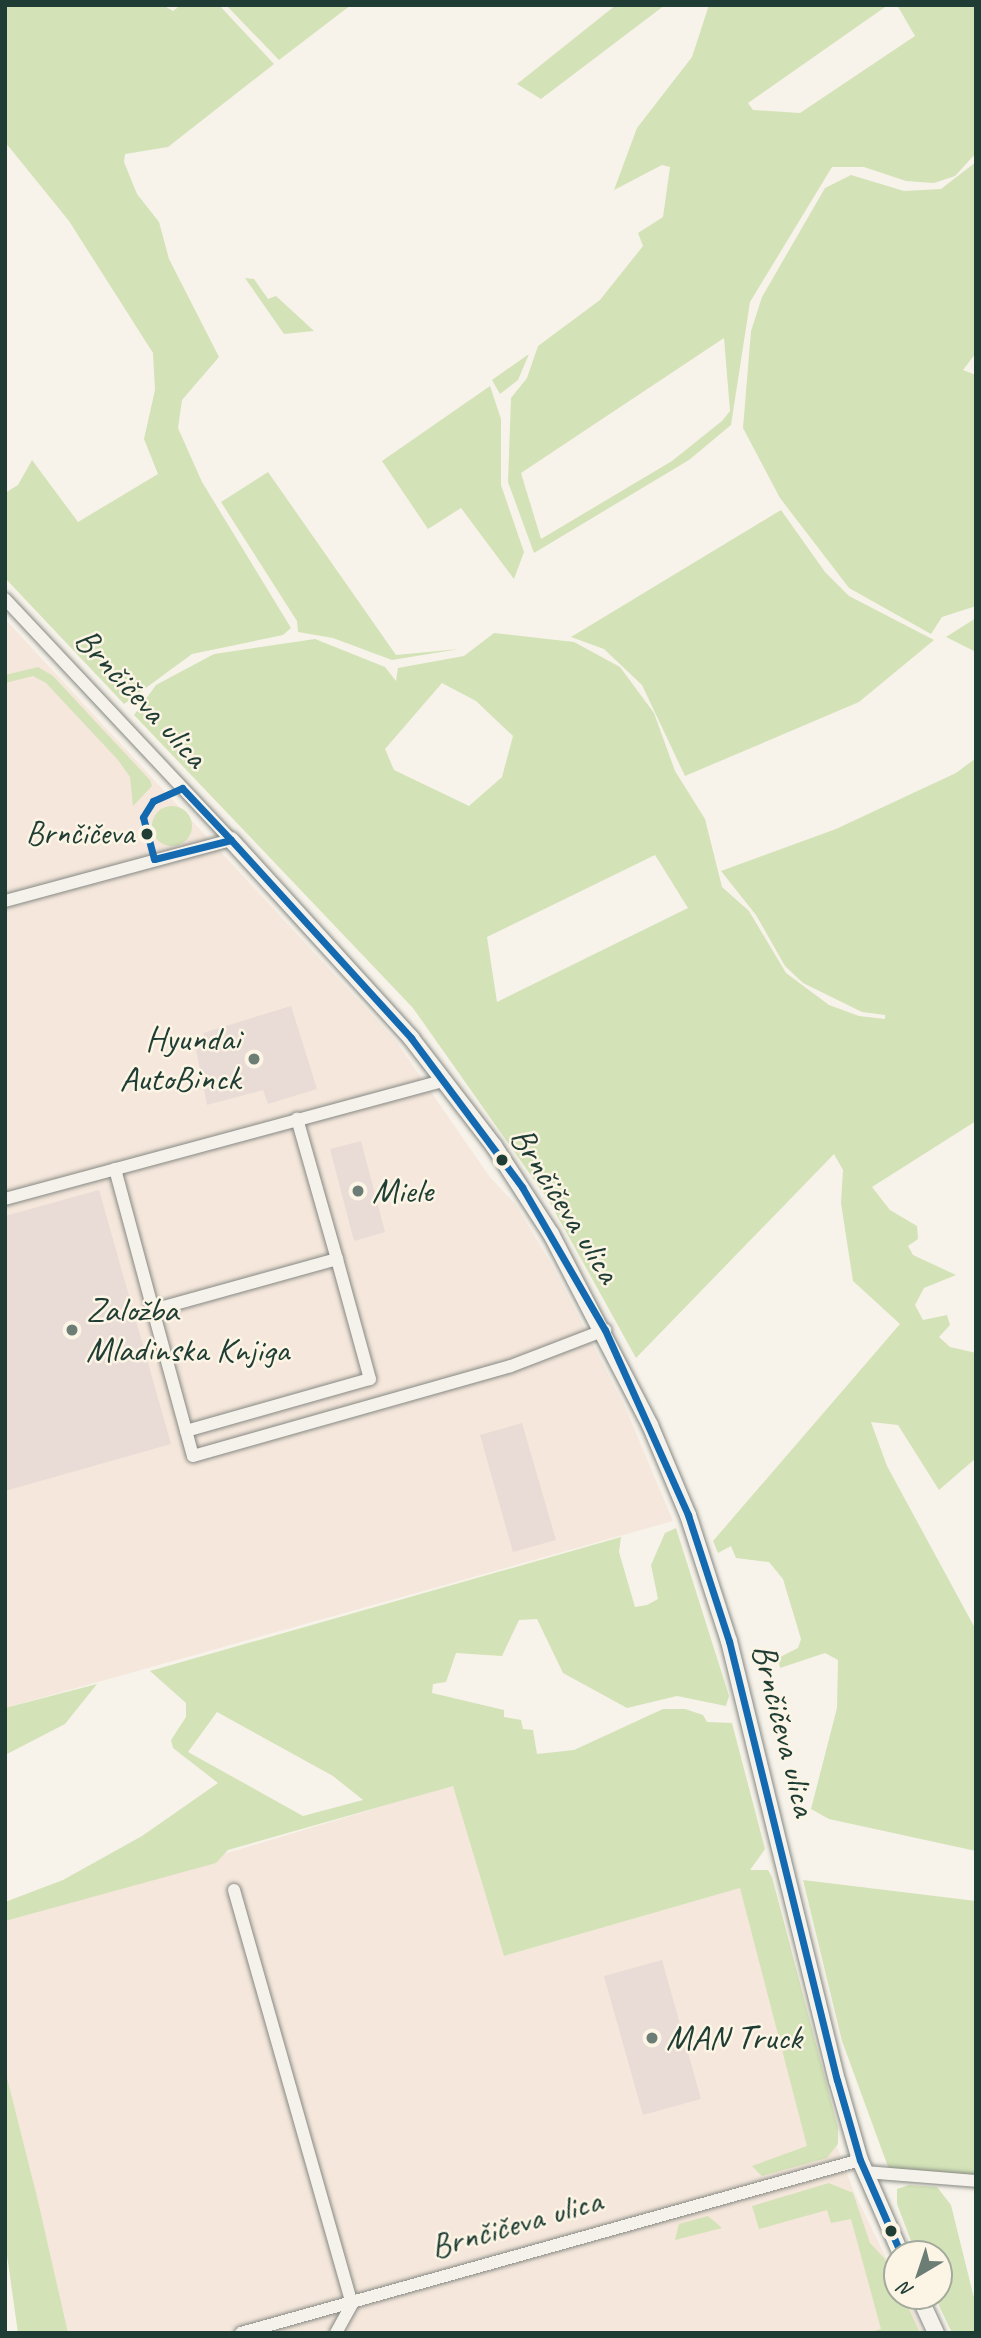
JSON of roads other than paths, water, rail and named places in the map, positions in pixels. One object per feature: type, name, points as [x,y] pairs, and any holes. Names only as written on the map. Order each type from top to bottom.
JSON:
[{"type":"street","name":"Brnčičeva ulica","points":[[5,599],[231,839],[445,1080],[522,1187],[605,1330],[688,1515],[729,1641],[862,2166],[895,2240]]},
{"type":"street","points":[[5,901],[231,839]]},
{"type":"street","points":[[5,1199],[445,1080]]},
{"type":"street","points":[[115,1169],[186,1431],[370,1378],[297,1119]]},
{"type":"street","points":[[153,1310],[337,1259]]},
{"type":"street","name":"Brnčičeva ulica","points":[[186,1431],[193,1456],[511,1366],[605,1330]]},
{"type":"street","points":[[234,1890],[352,2304],[336,2333]]},
{"type":"street","name":"Brnčičeva ulica","points":[[241,2333],[862,2166]]},
{"type":"street","points":[[862,2166],[976,2181]]},
{"type":"street","points":[[925,2310],[936,2333]]},
{"type":"place","name":"Brnčičeva","points":[[147,834]]},
{"type":"place","name":"Hyundai AutoBinck","points":[[254,1059]]},
{"type":"place","name":"Miele","points":[[358,1191]]},
{"type":"place","name":"Založba Mladinska Knjiga","points":[[72,1330]]},
{"type":"place","name":"MAN Truck","points":[[652,2038]]}]
